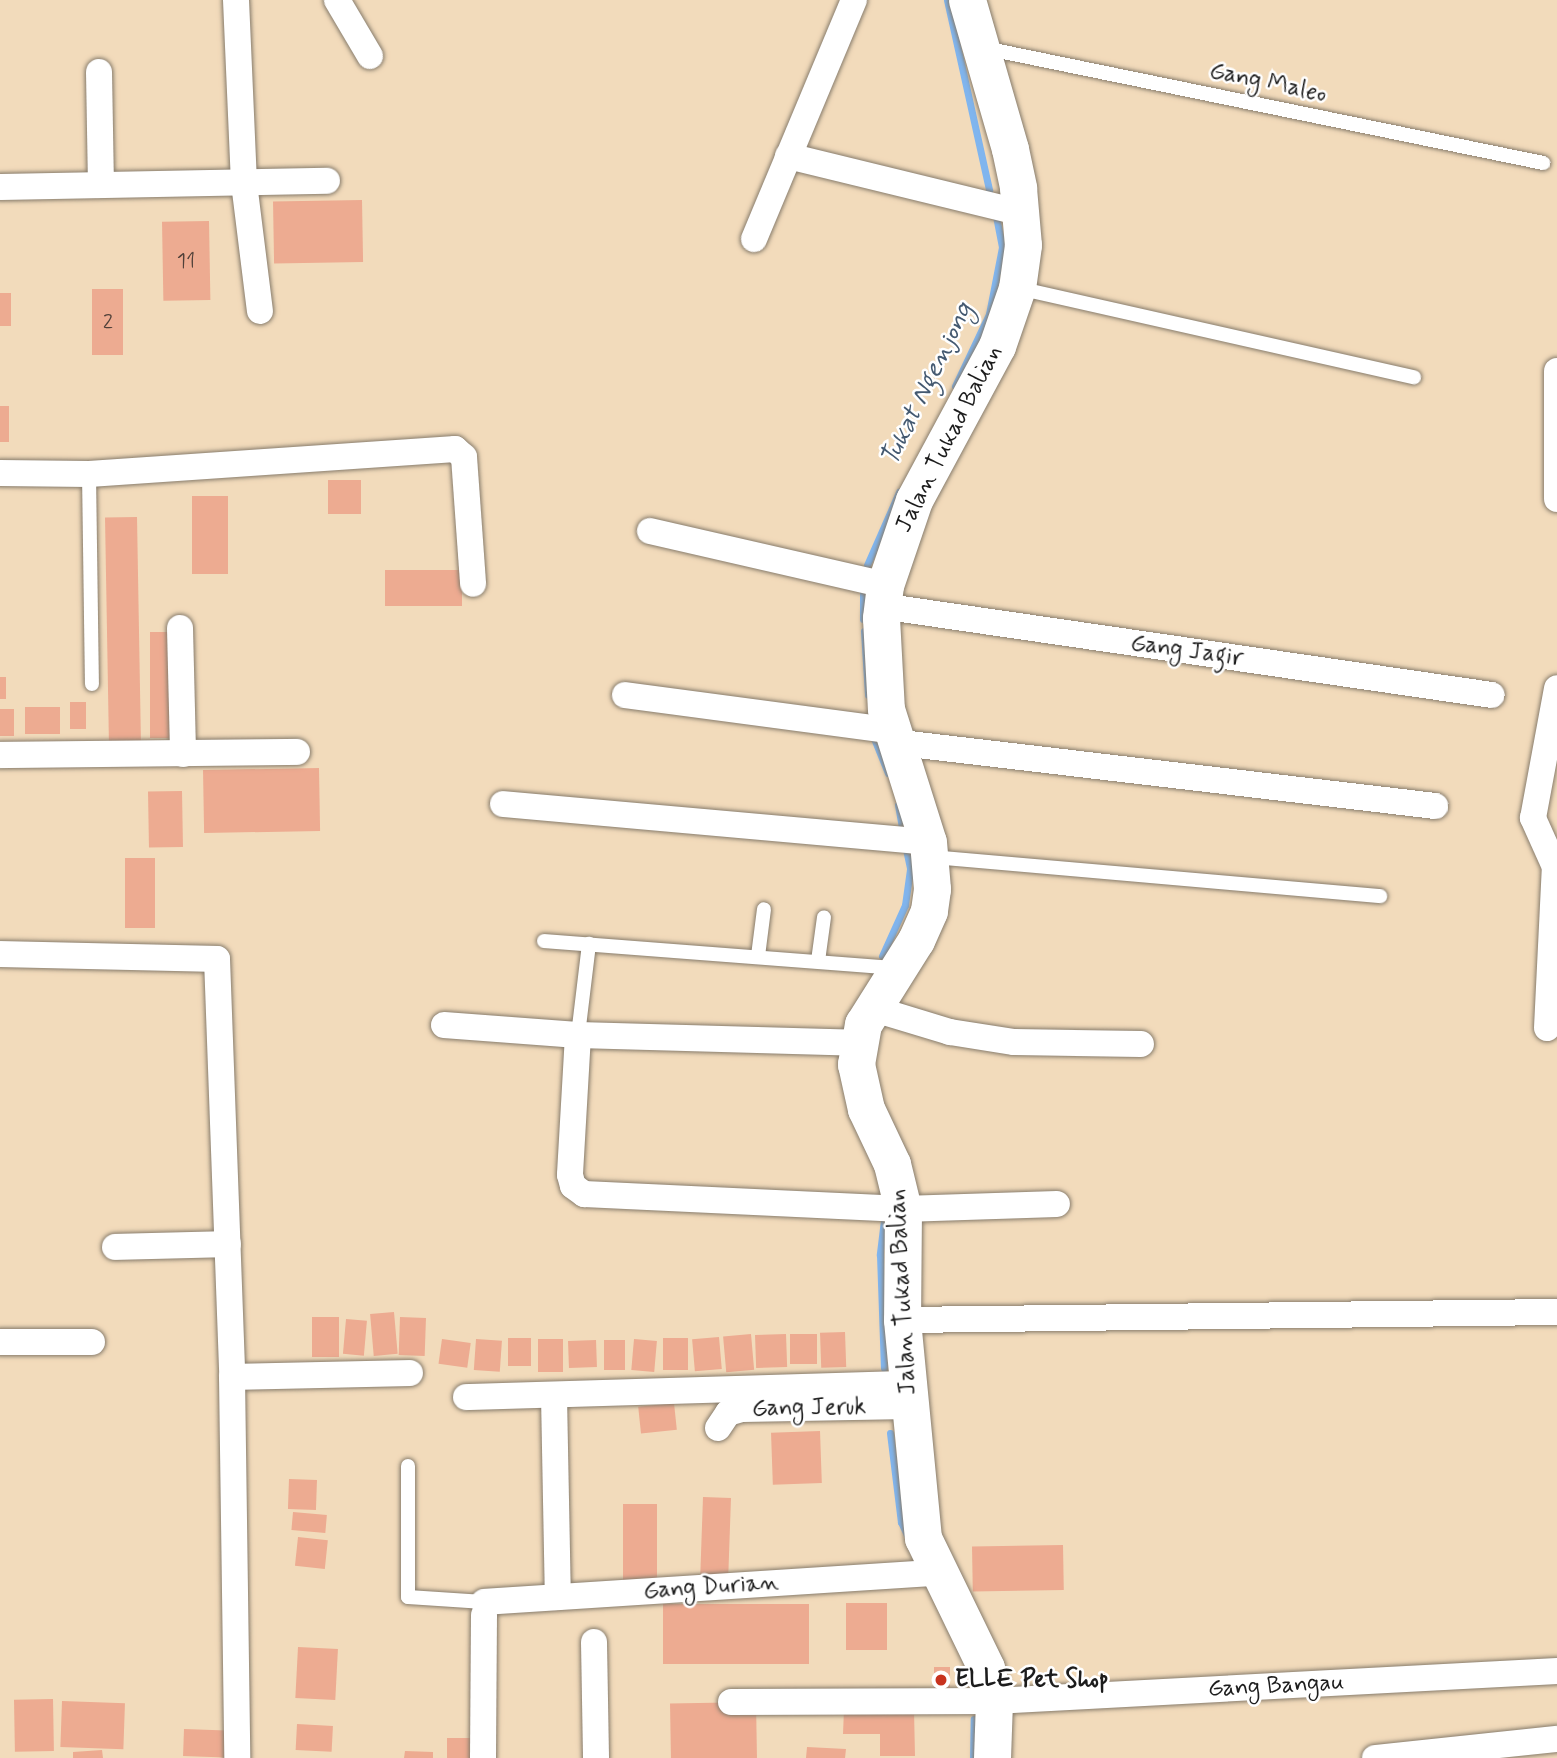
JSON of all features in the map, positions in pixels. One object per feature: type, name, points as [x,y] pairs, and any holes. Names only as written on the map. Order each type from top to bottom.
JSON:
[{"type":"street","points":[[236,0],[244,183],[260,311]]},
{"type":"street","points":[[337,0],[370,56]]},
{"type":"street","points":[[754,239],[854,0]]},
{"type":"street","name":"Jalan Tukad Balian","points":[[967,0],[983,47],[1021,213],[1017,288],[986,373],[914,500],[882,603],[891,736],[930,850],[929,911],[856,1042],[866,1109],[892,1164],[903,1209],[902,1320],[923,1538],[986,1668],[994,1701],[992,1758]]},
{"type":"street","points":[[99,72],[101,185]]},
{"type":"street","points":[[788,156],[1021,213]]},
{"type":"street","points":[[0,187],[327,181]]},
{"type":"street","points":[[1557,371],[1557,499]]},
{"type":"street","points":[[0,473],[89,474],[454,449],[464,457],[473,584]]},
{"type":"street","points":[[650,531],[882,603]]},
{"type":"street","name":"Gang Jagir","points":[[882,603],[1221,668]]},
{"type":"street","name":"Gang Jagir","points":[[882,603],[1492,695]]},
{"type":"street","points":[[180,628],[183,754]]},
{"type":"street","points":[[1546,1028],[1555,867],[1533,818],[1557,688]]},
{"type":"street","points":[[625,695],[891,736],[1435,806]]},
{"type":"street","points":[[0,755],[297,752]]},
{"type":"street","points":[[503,804],[930,850]]},
{"type":"street","points":[[0,954],[216,957],[232,1377],[237,1758]]},
{"type":"street","points":[[872,1009],[950,1032],[1014,1042],[1141,1044]]},
{"type":"street","points":[[444,1025],[578,1035],[856,1042]]},
{"type":"street","points":[[578,1035],[570,1175],[578,1191],[644,1199],[903,1209],[1057,1204]]},
{"type":"street","points":[[115,1247],[228,1244]]},
{"type":"street","points":[[902,1320],[1557,1312]]},
{"type":"street","points":[[0,1342],[92,1342]]},
{"type":"street","points":[[232,1377],[410,1373]]},
{"type":"street","points":[[466,1397],[908,1395]]},
{"type":"street","name":"Gang Jeruk","points":[[718,1428],[728,1413],[742,1409],[908,1395]]},
{"type":"street","points":[[554,1396],[558,1597]]},
{"type":"street","name":"Gang Durian","points":[[484,1609],[558,1597],[938,1573]]},
{"type":"street","points":[[484,1609],[484,1758]]},
{"type":"street","points":[[594,1642],[596,1758]]},
{"type":"street","name":"Gang Bangau","points":[[731,1702],[994,1701],[1557,1671]]},
{"type":"street","points":[[1375,1758],[1557,1739]]},
{"type":"lane","name":"Gang Maleo","points":[[983,47],[1544,163]]},
{"type":"lane","points":[[1017,288],[1414,377]]},
{"type":"lane","points":[[89,474],[92,684]]},
{"type":"lane","points":[[930,850],[1380,896]]},
{"type":"lane","points":[[758,956],[764,909]]},
{"type":"lane","points":[[818,961],[824,917]]},
{"type":"lane","points":[[544,941],[897,968]]},
{"type":"lane","points":[[578,1035],[589,944]]},
{"type":"lane","points":[[408,1466],[408,1597],[484,1609]]},
{"type":"building","points":[[362,200],[363,262],[274,264],[273,202]]},
{"type":"building","points":[[209,221],[210,300],[163,301],[162,222]]},
{"type":"building","points":[[92,289],[123,289],[123,355],[92,355]]},
{"type":"building","points":[[0,293],[11,293],[11,326],[0,326]]},
{"type":"building","points":[[0,406],[9,406],[9,442],[0,442]]},
{"type":"building","points":[[328,480],[361,480],[361,514],[328,514]]},
{"type":"building","points":[[192,496],[228,496],[228,574],[192,574]]},
{"type":"building","points":[[137,517],[141,741],[109,742],[105,518]]},
{"type":"building","points":[[385,570],[462,570],[462,606],[385,606]]},
{"type":"building","points":[[150,632],[177,632],[177,738],[150,738]]},
{"type":"building","points":[[0,677],[6,677],[6,699],[0,699]]},
{"type":"building","points":[[70,702],[86,702],[86,729],[70,729]]},
{"type":"building","points":[[25,707],[60,707],[60,734],[25,734]]},
{"type":"building","points":[[0,709],[14,709],[14,736],[0,736]]},
{"type":"building","points":[[319,768],[320,831],[204,833],[203,770]]},
{"type":"building","points":[[182,791],[183,847],[149,848],[148,792]]},
{"type":"building","points":[[125,858],[155,858],[155,928],[125,928]]},
{"type":"building","points":[[394,1312],[398,1354],[374,1356],[370,1314]]},
{"type":"building","points":[[312,1317],[339,1317],[339,1357],[312,1357]]},
{"type":"building","points":[[400,1317],[426,1318],[425,1356],[399,1355]]},
{"type":"building","points":[[346,1319],[367,1321],[364,1356],[343,1354]]},
{"type":"building","points":[[845,1332],[846,1367],[821,1368],[820,1333]]},
{"type":"building","points":[[751,1334],[754,1370],[726,1372],[723,1336]]},
{"type":"building","points":[[786,1334],[787,1367],[756,1368],[755,1335]]},
{"type":"building","points":[[790,1334],[817,1334],[817,1364],[790,1364]]},
{"type":"building","points":[[719,1337],[722,1369],[695,1371],[692,1339]]},
{"type":"building","points":[[508,1338],[531,1338],[531,1366],[508,1366]]},
{"type":"building","points":[[663,1338],[688,1338],[688,1370],[663,1370]]},
{"type":"building","points":[[442,1339],[471,1343],[467,1368],[439,1364]]},
{"type":"building","points":[[476,1339],[502,1341],[500,1372],[474,1370]]},
{"type":"building","points":[[538,1339],[563,1339],[563,1372],[538,1372]]},
{"type":"building","points":[[634,1339],[657,1341],[654,1372],[631,1370]]},
{"type":"building","points":[[596,1340],[597,1367],[569,1368],[568,1341]]},
{"type":"building","points":[[604,1340],[625,1340],[625,1370],[604,1370]]},
{"type":"building","points":[[674,1403],[677,1430],[641,1434],[638,1407]]},
{"type":"building","points":[[820,1431],[822,1483],[773,1485],[771,1433]]},
{"type":"building","points":[[289,1479],[317,1480],[316,1510],[288,1509]]},
{"type":"building","points":[[703,1497],[731,1498],[728,1579],[700,1578]]},
{"type":"building","points":[[623,1504],[657,1504],[657,1581],[623,1581]]},
{"type":"building","points":[[293,1512],[327,1515],[325,1533],[291,1530]]},
{"type":"building","points":[[298,1537],[328,1540],[325,1569],[295,1566]]},
{"type":"building","points":[[1063,1545],[1064,1590],[973,1592],[972,1547]]},
{"type":"building","points":[[846,1603],[887,1603],[887,1650],[846,1650]]},
{"type":"building","points":[[663,1604],[809,1604],[809,1664],[663,1664]]},
{"type":"building","points":[[298,1647],[338,1649],[335,1700],[295,1698]]},
{"type":"building","name":"ELLE Pet Shop","points":[[934,1667],[950,1667],[950,1693],[934,1693]]},
{"type":"building","points":[[53,1699],[54,1751],[15,1752],[14,1700]]},
{"type":"building","points":[[62,1701],[125,1703],[123,1749],[60,1747]]},
{"type":"building","points":[[756,1702],[757,1758],[671,1758],[670,1704]]},
{"type":"building","points":[[844,1709],[914,1710],[915,1756],[880,1756],[880,1734],[843,1734]]},
{"type":"building","points":[[297,1724],[333,1726],[332,1752],[296,1750]]},
{"type":"building","points":[[184,1729],[233,1731],[232,1758],[183,1756]]},
{"type":"building","points":[[447,1738],[479,1738],[479,1758],[447,1758]]},
{"type":"building","points":[[807,1747],[846,1749],[845,1758],[806,1758]]},
{"type":"building","points":[[102,1750],[103,1758],[73,1758],[73,1752]]},
{"type":"building","points":[[405,1751],[433,1752],[433,1758],[404,1758]]},
{"type":"waterway","name":"Tukat Ngenjong","points":[[947,0],[989,190]]},
{"type":"waterway","name":"Tukat Ngenjong","points":[[955,386],[989,314],[1002,247],[996,217]]},
{"type":"waterway","name":"Tukat Ngenjong","points":[[867,565],[899,492]]},
{"type":"waterway","name":"Tukat Ngenjong","points":[[863,591],[863,619]]},
{"type":"waterway","name":"Tukat Ngenjong","points":[[864,631],[868,695]]},
{"type":"waterway","name":"Tukat Ngenjong","points":[[873,736],[888,773]]},
{"type":"waterway","name":"Tukat Ngenjong","points":[[898,805],[903,832]]},
{"type":"waterway","name":"Tukat Ngenjong","points":[[882,956],[905,905],[910,868],[906,849]]},
{"type":"waterway","name":"Tukat Ngenjong","points":[[884,1220],[880,1255],[884,1368]]},
{"type":"waterway","name":"Tukat Ngenjong","points":[[890,1433],[901,1522],[907,1535]]},
{"type":"waterway","name":"Tukat Ngenjong","points":[[973,1758],[974,1719]]},
{"type":"place","name":"ELLE Pet Shop","points":[[941,1680]]}]
